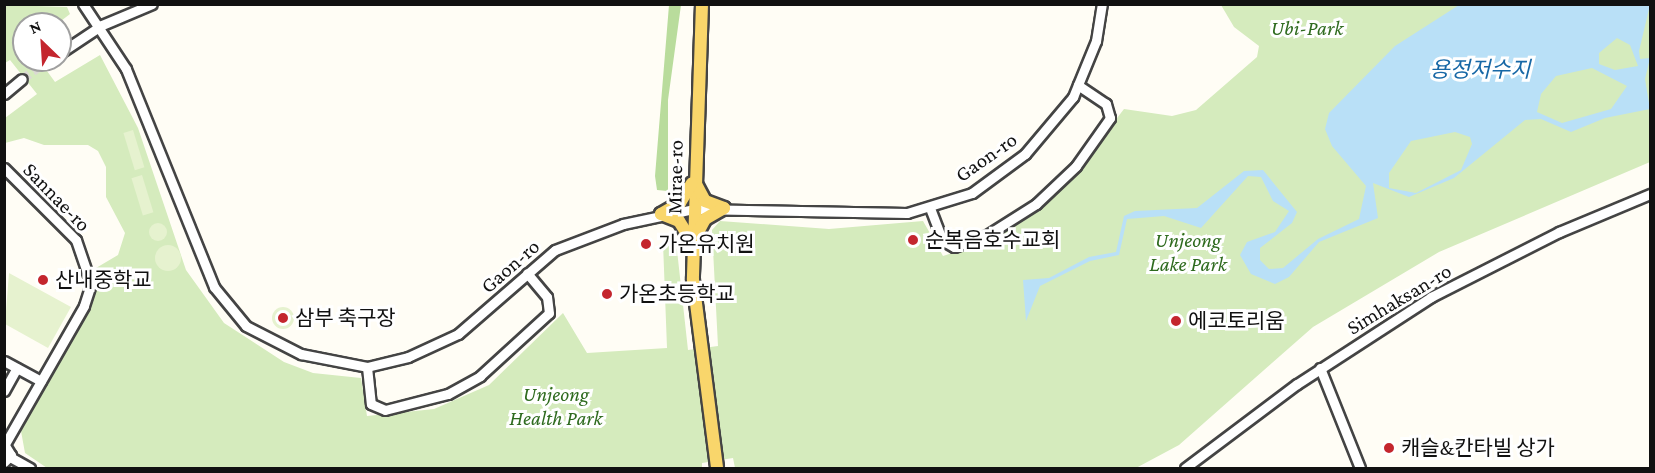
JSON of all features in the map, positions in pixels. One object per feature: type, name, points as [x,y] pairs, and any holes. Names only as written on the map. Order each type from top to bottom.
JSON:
[{"type":"main road","name":"Mirae-ro","points":[[702,4],[693,243],[700,351],[717,465]]},
{"type":"main road","points":[[694,180],[705,201],[724,208]]},
{"type":"main road","points":[[661,214],[680,203],[694,180]]},
{"type":"main road","points":[[693,243],[705,219],[724,208]]},
{"type":"main road","points":[[661,214],[679,221],[693,243]]},
{"type":"street","name":"Gaon-ro","points":[[83,4],[102,25],[126,69],[214,286],[255,331],[301,354],[367,367],[408,357],[458,334],[555,250],[661,214],[694,209],[724,208],[860,216],[930,208],[972,193],[1025,154],[1078,85],[1096,41],[1102,4]]},
{"type":"street","points":[[72,45],[102,25],[152,4]]},
{"type":"street","points":[[4,94],[22,79]]},
{"type":"street","points":[[930,208],[942,240],[954,247],[987,235],[1036,204],[1076,166],[1110,118],[1107,104],[1078,85]]},
{"type":"street","name":"Sannae-ro","points":[[4,168],[76,240],[89,267],[84,306],[5,444]]},
{"type":"street","name":"Simhaksan-ro","points":[[1185,468],[1320,368],[1431,297],[1559,232],[1650,194]]},
{"type":"street","points":[[367,367],[371,404],[385,410],[448,394],[480,376],[549,313],[552,305],[527,273]]},
{"type":"street","points":[[4,361],[41,381]]},
{"type":"street","points":[[4,391],[17,368]]},
{"type":"street","points":[[1320,368],[1360,468]]},
{"type":"street","points":[[5,444],[8,460],[30,468]]},
{"type":"green space","name":"Unjeong Lake Park","points":[[5,5],[67,7],[69,12],[12,12],[12,63],[10,60],[5,63]]},
{"type":"green space","points":[[669,5],[681,5],[668,100],[668,191],[657,190],[655,176]]},
{"type":"green space","name":"Unjeong Lake Park","points":[[1221,5],[1650,5],[1650,162],[1439,252],[1313,327],[1179,445],[1136,468],[735,468],[733,458],[702,463],[702,468],[47,468],[25,453],[21,431],[93,302],[96,268],[118,255],[125,233],[106,197],[106,167],[98,151],[88,145],[44,145],[24,138],[5,143],[5,118],[37,94],[20,72],[48,72],[55,82],[100,55],[138,128],[186,270],[224,323],[284,362],[313,373],[361,378],[367,416],[434,409],[489,385],[563,313],[587,353],[667,348],[663,243],[676,241],[688,350],[718,346],[712,230],[720,221],[829,229],[923,221],[943,256],[989,241],[1063,188],[1124,109],[1172,116],[1196,110],[1257,57],[1259,46],[1234,27]]},
{"type":"green space","points":[[133,130],[144,167],[135,170],[123,133]]},
{"type":"green space","points":[[142,175],[153,212],[143,216],[131,178]]},
{"type":"green space","points":[[158,223],[164,226],[167,232],[164,238],[158,241],[152,238],[149,232],[152,226]]},
{"type":"green space","points":[[168,245],[177,249],[181,258],[177,267],[168,271],[159,267],[155,258],[159,249]]},
{"type":"green space","points":[[9,273],[71,307],[48,348],[5,324]]},
{"type":"green space","name":"삼부 축구장","points":[[283,307],[293,314],[294,318],[287,328],[283,329],[273,322],[272,318],[279,308]]},
{"type":"water","name":"용정저수지","points":[[1459,5],[1650,5],[1639,51],[1640,59],[1650,58],[1645,79],[1650,109],[1605,118],[1571,132],[1541,119],[1525,120],[1454,178],[1409,197],[1373,183],[1378,218],[1319,242],[1289,277],[1275,284],[1251,274],[1240,255],[1247,242],[1275,232],[1289,211],[1273,201],[1261,177],[1248,176],[1201,228],[1164,216],[1127,219],[1119,255],[1090,261],[1040,286],[1026,321],[1023,280],[1049,278],[1089,257],[1116,252],[1124,216],[1135,211],[1197,208],[1244,171],[1263,170],[1297,212],[1292,223],[1260,248],[1260,260],[1269,269],[1283,268],[1318,239],[1359,219],[1366,186],[1332,146],[1325,129],[1329,113],[1395,46]],"holes":[[[1617,38],[1630,45],[1638,66],[1615,70],[1599,64],[1599,53]],[[1592,68],[1627,86],[1611,109],[1562,123],[1537,112],[1541,94],[1556,76]],[[1455,132],[1470,137],[1472,144],[1461,170],[1416,193],[1389,188],[1389,173],[1411,141]]]},
{"type":"tunnel","points":[[22,79],[32,72]]},
{"type":"place","name":"순복음호수교회","points":[[913,240]]},
{"type":"place","name":"가온유치원","points":[[646,244]]},
{"type":"place","name":"산내중학교","points":[[43,280]]},
{"type":"place","name":"가온초등학교","points":[[607,294]]},
{"type":"place","name":"삼부 축구장","points":[[283,318]]},
{"type":"place","name":"에코토리움","points":[[1176,321]]},
{"type":"place","name":"캐슬&칸타빌 상가","points":[[1389,448]]},
{"type":"park label","name":"Ubi-Park","points":[[1307,28]]},
{"type":"park label","name":"Unjeong Health Park","points":[[556,406]]}]
